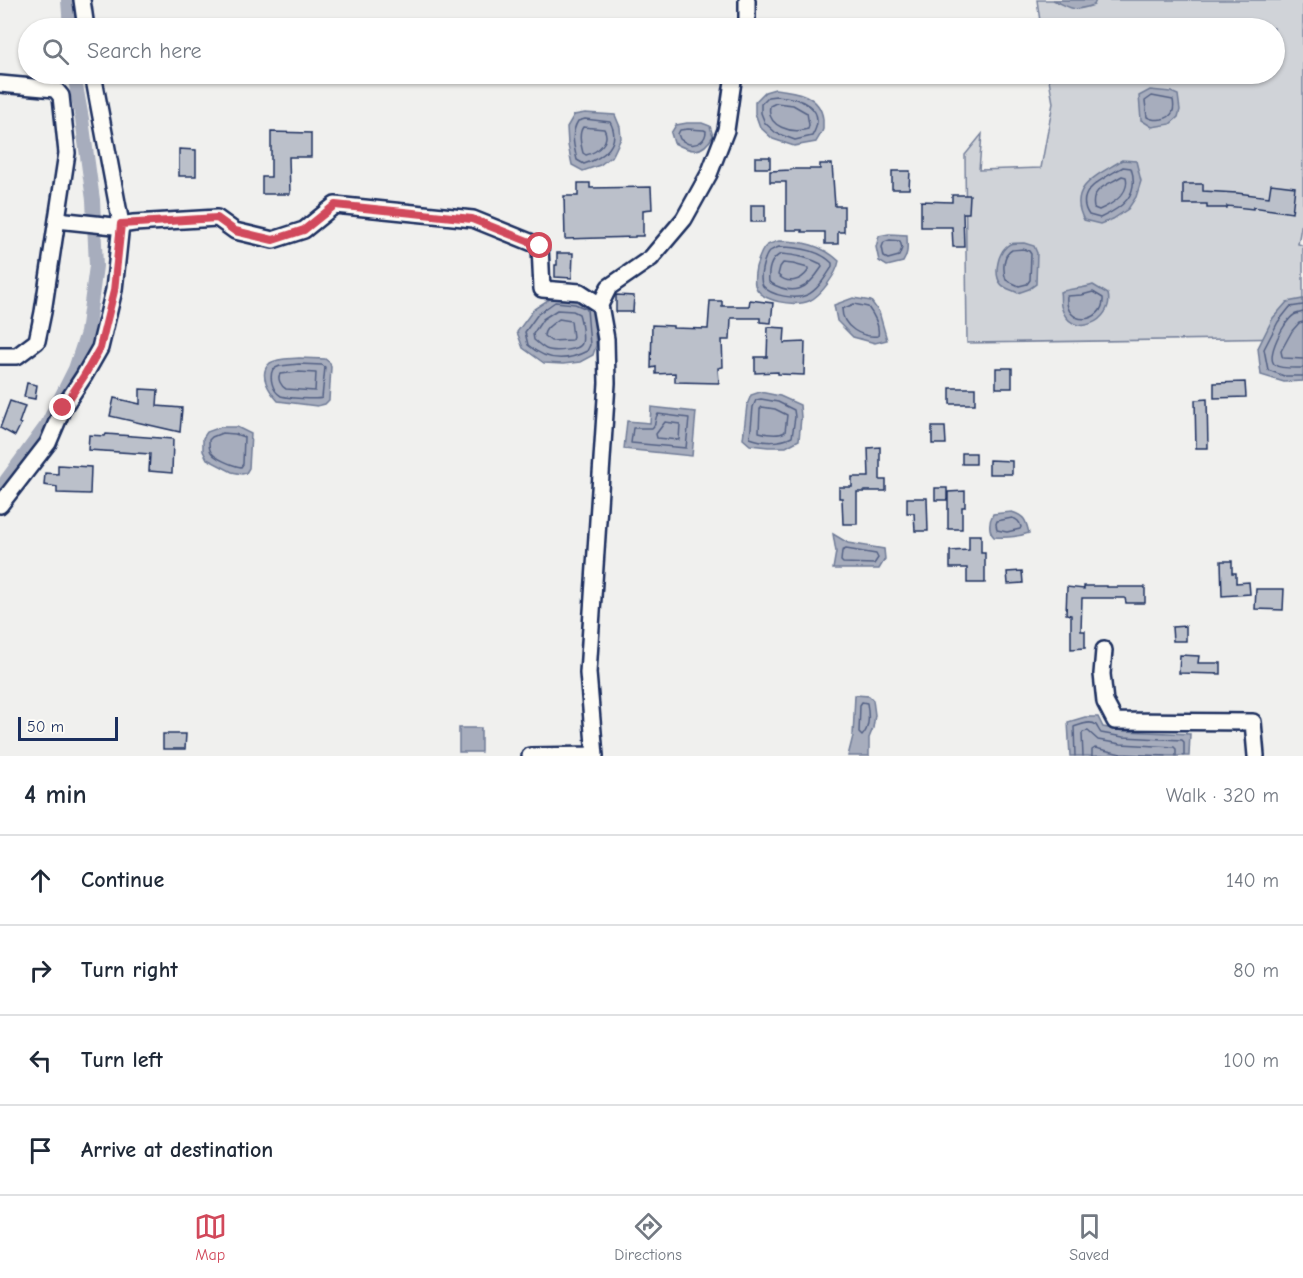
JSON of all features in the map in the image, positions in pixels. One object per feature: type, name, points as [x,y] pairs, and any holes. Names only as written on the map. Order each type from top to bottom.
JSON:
[{"type":"street","points":[[82,0],[85,18]]},
{"type":"street","points":[[747,0],[747,18]]},
{"type":"street","points":[[0,84],[55,88],[61,96],[67,153],[44,312],[37,341],[17,356],[0,356]]},
{"type":"street","points":[[0,505],[48,442],[63,408],[100,348],[114,291],[117,225],[95,84]]},
{"type":"street","points":[[530,756],[595,755],[588,673],[608,383],[606,339],[600,305],[609,287],[651,258],[684,219],[709,174],[726,130],[733,84]]},
{"type":"street","points":[[57,220],[117,225],[217,218],[235,231],[273,240],[304,230],[335,205],[472,219],[540,246],[542,289],[580,292],[600,305]]},
{"type":"street","points":[[1104,650],[1102,674],[1104,702],[1115,721],[1253,722],[1256,756]]},
{"type":"shaded area","points":[[1037,0],[1303,0],[1303,216],[1298,244],[1303,245],[1303,338],[967,343],[965,155],[982,134],[979,170],[1041,168],[1053,103],[1050,84],[1285,84],[1285,18],[1040,18]]},
{"type":"water","points":[[1053,0],[1096,0],[1094,5],[1076,9]]},
{"type":"water","points":[[775,89],[799,93],[817,104],[823,119],[823,129],[816,142],[794,146],[773,139],[760,127],[755,113],[755,102],[765,92]]},
{"type":"water","points":[[1150,90],[1178,95],[1180,110],[1178,117],[1170,124],[1152,127],[1141,120],[1139,96]]},
{"type":"water","points":[[585,113],[615,115],[620,127],[621,138],[613,155],[600,165],[583,171],[572,165],[567,127],[574,115]]},
{"type":"water","points":[[702,123],[710,126],[713,136],[705,146],[691,150],[674,143],[671,133],[676,125]]},
{"type":"water","points":[[1122,160],[1136,161],[1141,181],[1136,197],[1128,209],[1113,219],[1100,224],[1084,220],[1079,198],[1082,190],[1095,177]]},
{"type":"water","points":[[907,235],[907,249],[903,262],[887,266],[879,261],[876,247],[879,236]]},
{"type":"water","points":[[779,241],[811,245],[826,251],[839,261],[828,284],[809,301],[779,302],[764,296],[755,285],[756,267],[763,250],[767,245]]},
{"type":"water","points":[[1024,243],[1034,246],[1037,253],[1036,284],[1018,293],[1001,284],[997,269],[1002,251],[1006,247],[1011,244]]},
{"type":"water","points":[[1093,285],[1108,294],[1105,312],[1091,324],[1074,323],[1066,317],[1061,306],[1060,292]]},
{"type":"water","points":[[554,296],[576,298],[593,305],[596,346],[593,355],[580,362],[544,363],[523,348],[517,332],[534,309]]},
{"type":"water","points":[[853,298],[871,301],[879,312],[887,340],[875,343],[853,337],[837,321],[834,305]]},
{"type":"water","points":[[1303,299],[1303,381],[1284,382],[1261,375],[1258,348],[1273,318],[1287,302]]},
{"type":"water","points":[[280,359],[325,359],[330,363],[329,400],[325,404],[317,406],[278,401],[266,383],[266,367],[270,363]]},
{"type":"water","points":[[760,392],[780,396],[800,405],[799,440],[786,447],[768,447],[750,445],[743,439],[747,405],[751,395]]},
{"type":"water","points":[[651,407],[696,412],[692,456],[624,449],[627,421],[650,423]]},
{"type":"water","points":[[221,427],[237,427],[251,434],[249,468],[246,473],[232,472],[207,459],[203,451],[203,438],[207,432]]},
{"type":"water","points":[[1012,512],[1020,515],[1029,533],[1012,537],[994,537],[990,526],[993,514]]},
{"type":"water","points":[[833,534],[848,543],[884,549],[885,559],[879,569],[833,569],[836,552]]},
{"type":"water","points":[[855,695],[869,696],[873,700],[875,715],[869,738],[869,756],[848,756],[853,736]]},
{"type":"water","points":[[1085,717],[1098,717],[1103,727],[1124,731],[1190,734],[1189,756],[1070,756],[1068,722]]},
{"type":"water","points":[[459,728],[481,728],[481,752],[459,752]]},
{"type":"building","points":[[271,132],[311,133],[311,157],[289,157],[290,194],[262,194],[262,177],[271,177]]},
{"type":"building","points":[[179,149],[196,150],[196,176],[179,176]]},
{"type":"building","points":[[755,157],[770,157],[770,168],[755,168]]},
{"type":"building","points":[[820,164],[832,164],[835,206],[844,206],[844,232],[838,232],[838,244],[825,244],[825,232],[786,230],[786,182],[770,182],[770,171],[820,169]]},
{"type":"building","points":[[892,171],[910,171],[909,189],[892,189]]},
{"type":"building","points":[[578,183],[590,183],[590,188],[651,187],[652,209],[643,210],[643,236],[565,239],[564,196],[578,196]]},
{"type":"building","points":[[1183,184],[1203,184],[1203,191],[1269,197],[1271,184],[1295,187],[1292,213],[1253,207],[1253,209],[1227,206],[1227,208],[1207,208],[1207,204],[1183,204]]},
{"type":"building","points":[[952,195],[970,195],[969,213],[963,213],[964,247],[953,247],[952,227],[921,227],[921,201],[952,202]]},
{"type":"building","points":[[751,205],[765,205],[765,222],[751,222]]},
{"type":"building","points":[[557,253],[573,253],[572,278],[555,277]]},
{"type":"building","points":[[616,295],[634,296],[633,312],[616,312]]},
{"type":"building","points":[[750,300],[773,303],[771,323],[760,322],[760,318],[731,318],[730,340],[722,340],[723,367],[718,368],[719,383],[675,382],[675,373],[656,374],[656,367],[651,368],[652,325],[708,329],[710,301],[722,301],[722,306],[749,306]]},
{"type":"building","points":[[768,327],[785,328],[784,343],[805,342],[804,375],[778,374],[778,372],[755,373],[755,357],[767,357]]},
{"type":"building","points":[[996,368],[1012,368],[1012,388],[996,388]]},
{"type":"building","points":[[1245,382],[1246,397],[1214,398],[1214,383]]},
{"type":"building","points":[[27,383],[37,385],[35,399],[24,397]]},
{"type":"building","points":[[950,388],[975,388],[975,404],[950,404]]},
{"type":"building","points":[[140,389],[158,390],[157,406],[182,408],[180,432],[110,416],[114,398],[140,404]]},
{"type":"building","points":[[1207,399],[1208,448],[1196,448],[1195,400]]},
{"type":"building","points":[[10,401],[25,406],[19,423],[21,424],[15,436],[0,428]]},
{"type":"building","points":[[932,427],[945,427],[946,444],[932,444]]},
{"type":"building","points":[[106,434],[173,439],[172,473],[149,471],[150,454],[88,450],[89,435],[105,436]]},
{"type":"building","points":[[880,447],[880,480],[886,480],[886,491],[857,492],[857,524],[843,524],[842,498],[839,498],[839,487],[852,487],[852,477],[869,477],[868,448]]},
{"type":"building","points":[[962,453],[976,453],[976,464],[962,464]]},
{"type":"building","points":[[989,460],[1012,461],[1012,474],[989,474]]},
{"type":"building","points":[[58,465],[91,467],[90,494],[57,493],[57,487],[44,485],[45,473],[58,474]]},
{"type":"building","points":[[935,488],[947,488],[947,500],[935,500]]},
{"type":"building","points":[[965,491],[962,529],[948,529],[948,492]]},
{"type":"building","points":[[907,498],[927,498],[928,531],[915,531],[914,513],[907,513]]},
{"type":"building","points":[[969,535],[981,535],[981,553],[985,553],[985,583],[967,583],[967,568],[950,568],[950,551],[969,550]]},
{"type":"building","points":[[1221,561],[1232,561],[1232,573],[1236,573],[1236,583],[1249,582],[1250,594],[1222,596]]},
{"type":"building","points":[[1022,571],[1023,583],[1008,584],[1007,572]]},
{"type":"building","points":[[1084,586],[1145,587],[1145,603],[1126,603],[1125,598],[1082,598],[1081,631],[1085,631],[1085,648],[1071,649],[1071,615],[1066,614],[1067,587],[1084,589]]},
{"type":"building","points":[[1256,589],[1284,589],[1283,610],[1255,609]]},
{"type":"building","points":[[1186,626],[1186,641],[1173,641],[1172,627]]},
{"type":"building","points":[[1180,655],[1199,656],[1198,663],[1221,663],[1221,674],[1179,673]]},
{"type":"building","points":[[163,734],[186,734],[185,749],[163,749]]},
{"type":"waterway","points":[[68,0],[69,18]]},
{"type":"waterway","points":[[0,489],[47,425],[75,369],[87,333],[96,266],[93,200],[76,84]]},
{"type":"route","points":[[63,408],[100,348],[114,291],[121,224],[217,218],[235,231],[273,240],[304,230],[335,205],[472,219],[540,246]]}]
